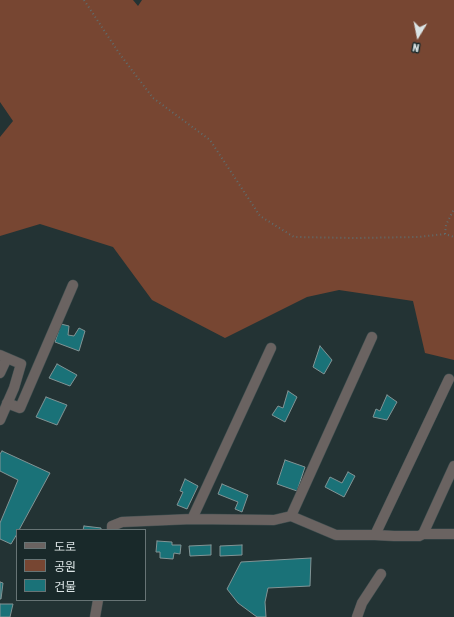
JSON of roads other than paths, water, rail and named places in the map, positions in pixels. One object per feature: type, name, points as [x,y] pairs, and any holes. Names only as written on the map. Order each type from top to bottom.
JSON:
[{"type":"street","points":[[7,403],[20,408],[74,285]]},
{"type":"street","points":[[291,516],[372,337]]},
{"type":"street","points":[[192,519],[271,348]]},
{"type":"street","points":[[0,373],[4,357],[21,364],[14,388],[0,420]]},
{"type":"street","points":[[375,535],[450,379]]},
{"type":"street","points":[[423,534],[454,466]]},
{"type":"street","points":[[112,529],[112,526],[122,522],[192,519],[274,520],[291,516],[336,535],[420,536],[423,534],[454,534]]},
{"type":"street","points":[[357,617],[362,603],[381,574]]},
{"type":"street","points":[[95,617],[98,601]]}]
